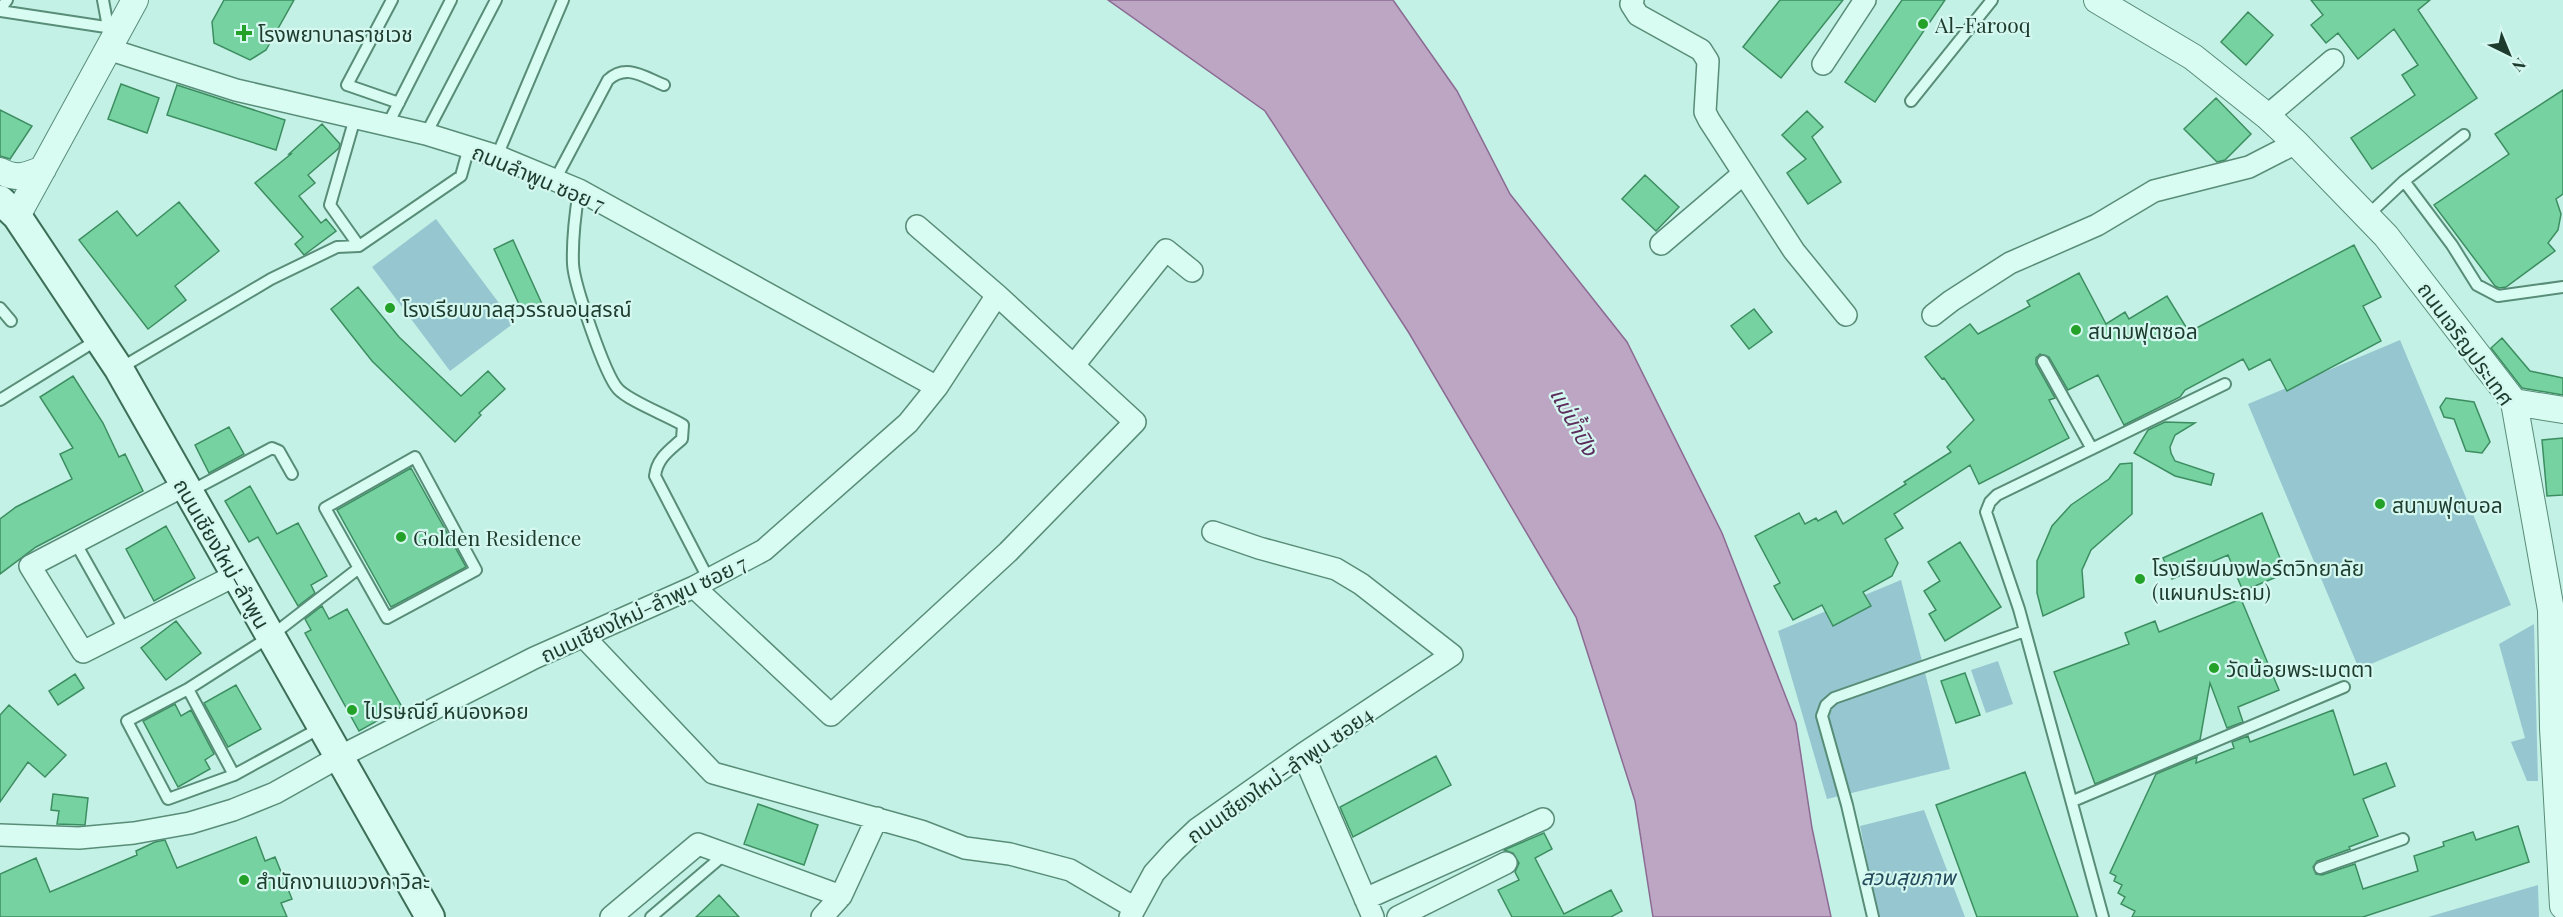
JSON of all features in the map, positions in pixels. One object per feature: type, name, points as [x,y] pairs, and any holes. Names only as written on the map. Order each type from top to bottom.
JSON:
[{"type":"main road","name":"ถนนเชียงใหม่-ลำพูน","points":[[9,208],[119,369],[430,917]]},
{"type":"street","points":[[9,208],[46,164],[112,35],[135,0]]},
{"type":"street","points":[[1633,0],[1631,4],[1638,15],[1701,50],[1705,55],[1708,61],[1705,112],[1794,251],[1846,315]]},
{"type":"street","points":[[1823,64],[1865,0]]},
{"type":"street","name":"ถนนเจริญประเทศ","points":[[2097,0],[2193,57],[2267,116],[2296,143],[2368,215],[2415,272],[2514,402],[2551,610],[2558,728],[2563,906]]},
{"type":"street","name":"ถนนลำพูน ซอย 7","points":[[112,35],[236,90],[426,134],[497,156],[579,190],[937,387]]},
{"type":"street","points":[[2267,116],[2333,60]]},
{"type":"street","points":[[1933,315],[2010,263],[2097,225],[2154,191],[2249,167],[2296,143]]},
{"type":"street","points":[[0,171],[13,177],[24,177],[46,164]]},
{"type":"street","points":[[41,252],[35,223],[46,164]]},
{"type":"street","points":[[1660,244],[1743,174]]},
{"type":"street","points":[[702,584],[831,715],[1008,552],[1136,422],[998,295],[917,226]]},
{"type":"street","points":[[1074,365],[1166,250],[1192,271]]},
{"type":"street","name":"ถนนเชียงใหม่-ลำพูน ซอย 7","points":[[0,835],[79,838],[134,833],[190,823],[233,810],[275,793],[339,757],[534,658],[702,584],[764,550],[908,423],[937,387],[998,295]]},
{"type":"street","points":[[2514,402],[2563,410]]},
{"type":"street","points":[[187,489],[30,566],[83,652],[236,575]]},
{"type":"street","name":"ถนนเชียงใหม่-ลำพูน ซอย4","points":[[1133,912],[1154,873],[1197,829],[1452,655],[1361,584],[1336,569],[1213,532]]},
{"type":"street","points":[[584,637],[713,773],[921,831],[965,848],[1010,854],[1070,870],[1133,912]]},
{"type":"street","points":[[1304,754],[1369,908],[1543,819]]},
{"type":"street","points":[[822,917],[841,896],[877,818]]},
{"type":"street","points":[[611,917],[698,844],[841,896]]},
{"type":"street","points":[[1398,917],[1506,864]]},
{"type":"lane","points":[[7,0],[0,11],[112,35],[103,0]]},
{"type":"lane","points":[[392,0],[347,85],[399,103]]},
{"type":"lane","points":[[387,126],[451,0]]},
{"type":"lane","points":[[426,134],[496,0]]},
{"type":"lane","points":[[497,156],[563,0]]},
{"type":"lane","points":[[1911,101],[1992,0]]},
{"type":"lane","points":[[555,180],[608,80],[617,72],[626,71],[664,85]]},
{"type":"lane","points":[[354,118],[330,205],[359,246]]},
{"type":"lane","points":[[2368,215],[2404,180],[2464,135]]},
{"type":"lane","points":[[119,369],[271,279],[337,247],[359,246],[461,176],[470,147]]},
{"type":"lane","points":[[2404,180],[2452,245],[2477,285],[2498,296],[2563,287]]},
{"type":"lane","points":[[579,190],[573,228],[573,267],[590,323],[610,376],[618,389],[628,397],[683,425],[682,439],[661,458],[656,466],[656,476],[702,584]]},
{"type":"lane","points":[[0,308],[11,321]]},
{"type":"lane","points":[[0,400],[99,338]]},
{"type":"lane","points":[[2043,361],[2091,448]]},
{"type":"lane","points":[[2103,917],[2025,631],[1986,512],[1990,502],[1997,495],[2224,384]]},
{"type":"lane","points":[[187,489],[272,448],[279,451],[292,474]]},
{"type":"lane","points":[[415,457],[476,570],[387,618],[359,568],[325,508],[415,457]]},
{"type":"lane","points":[[75,542],[125,631]]},
{"type":"lane","points":[[322,726],[234,775],[168,799],[127,722],[188,689],[271,636],[359,568]]},
{"type":"lane","points":[[1873,917],[1847,805],[1822,716],[1826,705],[1834,698],[2025,631]]},
{"type":"lane","points":[[2073,801],[2344,687]]},
{"type":"lane","points":[[188,689],[234,775]]},
{"type":"lane","points":[[2320,868],[2403,839]]},
{"type":"lane","points":[[651,917],[725,854]]},
{"type":"green space","points":[[436,219],[514,323],[450,371],[372,267]]},
{"type":"green space","name":"สนามฟุตบอล","points":[[2400,340],[2511,605],[2359,669],[2248,404]]},
{"type":"green space","points":[[1901,580],[1950,769],[1827,799],[1778,631]]},
{"type":"green space","points":[[2534,624],[2538,781],[2527,781],[2511,742],[2525,738],[2499,644]]},
{"type":"green space","points":[[1998,661],[2013,704],[1986,713],[1971,670]]},
{"type":"green space","name":"สวนสุขภาพ","points":[[1924,810],[1965,917],[1878,917],[1860,826]]},
{"type":"green space","points":[[2538,885],[2539,917],[2428,917]]},
{"type":"water","name":"แม่น้ำปิง","points":[[1108,0],[1393,0],[1457,91],[1510,194],[1627,342],[1722,533],[1796,723],[1812,828],[1831,917],[1653,917],[1635,801],[1576,617],[1409,333],[1265,111]]},
{"type":"building","name":"โรงพยาบาลราชเวช","points":[[224,0],[294,0],[266,50],[250,60],[214,43],[212,22]]},
{"type":"building","points":[[1780,0],[1843,0],[1781,78],[1743,47]]},
{"type":"building","points":[[1902,0],[1945,0],[1875,102],[1845,82]]},
{"type":"building","points":[[2311,0],[2430,0],[2418,10],[2477,98],[2372,169],[2351,138],[2415,95],[2402,75],[2418,65],[2394,29],[2358,59],[2338,33],[2326,43],[2311,25],[2323,15]]},
{"type":"building","points":[[2248,12],[2273,35],[2246,65],[2221,42]]},
{"type":"building","points":[[121,84],[159,98],[147,133],[108,119]]},
{"type":"building","points":[[177,85],[285,120],[276,150],[167,115]]},
{"type":"building","points":[[2563,90],[2563,194],[2556,199],[2561,214],[2558,230],[2548,243],[2555,251],[2506,287],[2499,288],[2495,286],[2434,205],[2509,154],[2495,134]]},
{"type":"building","points":[[2216,98],[2251,134],[2225,160],[2217,162],[2184,129]]},
{"type":"building","points":[[0,110],[32,126],[10,159],[0,156]]},
{"type":"building","points":[[1807,111],[1823,127],[1812,137],[1841,182],[1808,204],[1787,173],[1806,159],[1782,135]]},
{"type":"building","points":[[322,124],[340,144],[339,148],[308,175],[315,183],[299,196],[321,223],[326,219],[336,231],[304,255],[295,244],[303,237],[255,183],[291,154],[289,154]]},
{"type":"building","points":[[1645,175],[1679,207],[1656,231],[1622,199]]},
{"type":"building","points":[[179,202],[219,251],[175,286],[186,300],[148,329],[79,240],[117,211],[137,236]]},
{"type":"building","points":[[513,240],[542,304],[523,313],[494,249]]},
{"type":"building","points":[[2354,245],[2381,297],[2363,306],[2381,341],[2287,391],[2270,359],[2249,370],[2243,359],[2185,390],[2180,397],[2124,425],[2098,375],[2068,390],[2049,357],[2040,354],[2036,358],[2036,364],[2055,398],[2049,400],[2069,438],[1979,484],[1970,465],[1894,514],[1903,528],[1885,539],[1898,563],[1892,576],[1863,592],[1871,606],[1833,626],[1822,605],[1793,620],[1774,586],[1780,583],[1755,536],[1799,513],[1805,524],[1816,518],[1818,521],[1836,511],[1843,524],[1951,452],[1947,447],[1974,420],[1944,378],[1942,379],[1925,357],[1970,324],[1978,334],[2030,306],[2027,301],[2079,273],[2106,324],[2125,312],[2129,319],[2167,296],[2189,332]]},
{"type":"building","points":[[358,287],[399,337],[461,396],[488,371],[505,389],[479,413],[481,415],[455,442],[372,361],[331,309]]},
{"type":"building","points":[[1754,309],[1772,332],[1749,349],[1731,326]]},
{"type":"building","points":[[2502,338],[2530,371],[2563,378],[2563,395],[2522,388],[2491,348]]},
{"type":"building","points":[[73,376],[103,423],[119,457],[125,454],[143,491],[36,547],[0,574],[0,519],[16,507],[72,479],[60,454],[73,448],[40,397]]},
{"type":"building","points":[[2446,398],[2474,402],[2490,442],[2482,453],[2466,451],[2454,419],[2444,417],[2440,407]]},
{"type":"building","points":[[2165,422],[2195,423],[2175,435],[2170,447],[2171,453],[2175,461],[2214,474],[2211,485],[2175,476],[2134,453],[2148,430]]},
{"type":"building","points":[[229,427],[244,454],[209,473],[195,445]]},
{"type":"building","points":[[2563,438],[2563,495],[2547,496],[2542,440]]},
{"type":"building","points":[[2132,463],[2132,514],[2091,550],[2082,570],[2084,597],[2043,616],[2037,593],[2037,561],[2052,526],[2071,505],[2109,479],[2120,464]]},
{"type":"building","name":"Golden Residence","points":[[411,468],[466,567],[391,607],[337,510]]},
{"type":"building","points":[[250,486],[277,534],[298,523],[327,576],[311,585],[315,593],[298,606],[258,537],[249,542],[225,501]]},
{"type":"building","points":[[2262,513],[2286,573],[2243,591],[2228,555],[2172,579],[2163,558]]},
{"type":"building","points":[[166,526],[195,578],[154,601],[126,549]]},
{"type":"building","points":[[1960,542],[2001,607],[1945,641],[1929,614],[1936,610],[1924,591],[1940,581],[1928,562]]},
{"type":"building","points":[[2241,599],[2279,690],[2238,707],[2243,722],[2227,728],[2210,683],[2200,740],[2095,784],[2054,672],[2129,644],[2125,633],[2155,621],[2159,632]]},
{"type":"building","points":[[322,606],[329,619],[347,609],[402,707],[359,731],[305,633],[311,630],[305,619]]},
{"type":"building","points":[[176,621],[201,653],[166,680],[141,648]]},
{"type":"building","points":[[1965,673],[1980,715],[1956,723],[1941,681]]},
{"type":"building","points":[[75,674],[84,688],[58,705],[49,691]]},
{"type":"building","points":[[236,685],[261,729],[228,747],[204,703]]},
{"type":"building","points":[[175,704],[181,716],[191,710],[214,754],[205,760],[210,769],[178,787],[143,721]]},
{"type":"building","points":[[9,705],[66,755],[45,777],[28,762],[0,802],[0,715]]},
{"type":"building","points":[[2333,710],[2354,775],[2386,763],[2395,786],[2363,799],[2378,836],[2317,861],[2313,867],[2316,874],[2322,875],[2355,864],[2363,889],[2418,871],[2414,856],[2444,846],[2443,842],[2473,832],[2476,840],[2518,826],[2529,862],[2363,917],[2132,917],[2135,911],[2121,904],[2125,897],[2118,893],[2122,885],[2114,881],[2116,876],[2110,873],[2156,774],[2197,757],[2196,763],[2234,748],[2232,742],[2248,736],[2250,742]]},
{"type":"building","points":[[1436,756],[1451,785],[1353,837],[1340,807]]},
{"type":"building","points":[[2025,772],[2078,917],[1977,917],[1936,805]]},
{"type":"building","points":[[53,794],[88,798],[85,825],[57,824],[59,811],[51,810]]},
{"type":"building","points":[[758,804],[818,825],[804,865],[744,844]]},
{"type":"building","points":[[1544,833],[1552,849],[1535,858],[1564,914],[1611,890],[1622,911],[1611,917],[1512,917],[1498,890],[1519,880],[1515,872],[1519,863],[1513,853],[1504,850]]},
{"type":"building","points":[[256,837],[265,861],[275,857],[292,899],[281,903],[287,917],[0,917],[0,874],[36,858],[50,892],[137,855],[136,851],[155,842],[165,840],[177,868]]},
{"type":"building","points":[[719,895],[739,917],[696,917]]},
{"type":"place","name":"Al-Farooq","points":[[1923,24]]},
{"type":"place","name":"โรงพยาบาลราชเวช","points":[[244,33]]},
{"type":"place","name":"โรงเรียนขาลสุวรรณอนุสรณ์","points":[[390,308]]},
{"type":"place","name":"สนามฟุตซอล","points":[[2076,330]]},
{"type":"place","name":"สนามฟุตบอล","points":[[2380,504]]},
{"type":"place","name":"Golden Residence","points":[[401,537]]},
{"type":"place","name":"โรงเรียนมงฟอร์ตวิทยาลัย (แผนกประถม)","points":[[2140,579]]},
{"type":"place","name":"วัดน้อยพระเมตตา","points":[[2214,668]]},
{"type":"place","name":"ไปรษณีย์ หนองหอย","points":[[352,710]]},
{"type":"place","name":"สำนักงานแขวงกาวิละ","points":[[244,880]]}]
